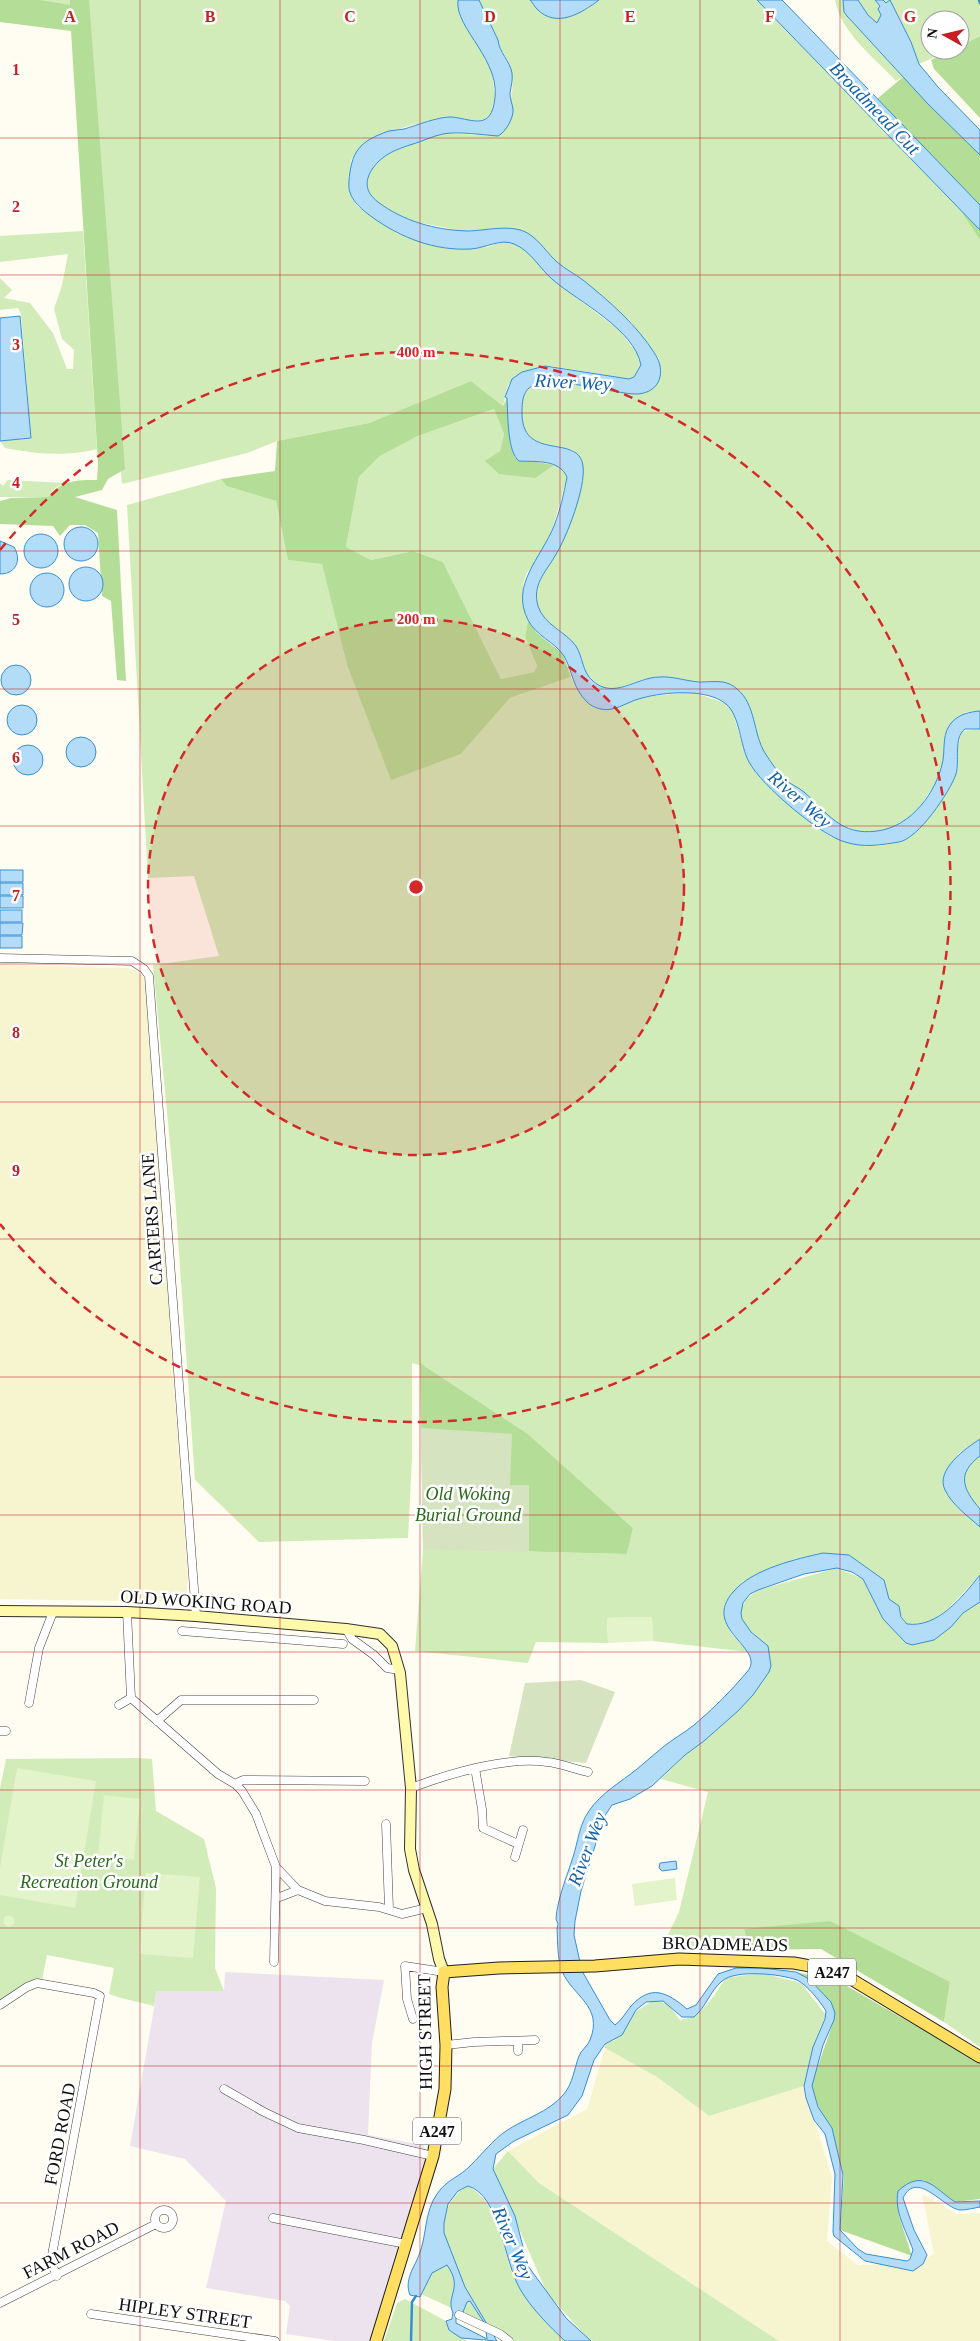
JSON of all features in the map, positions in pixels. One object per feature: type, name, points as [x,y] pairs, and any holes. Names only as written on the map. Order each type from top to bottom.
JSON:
[{"type":"main road","name":"OLD WOKING ROAD","points":[[0,1611],[127,1612],[265,1621],[346,1629],[380,1634],[392,1646],[397,1658]]},
{"type":"main road","name":"HIGH STREET","points":[[376,2341],[433,2156],[445,2089],[446,2045],[442,1986],[444,1972],[427,1908],[414,1870],[410,1849],[411,1788],[397,1658]]},
{"type":"main road","name":"BROADMEADS","points":[[444,1972],[499,1968],[595,1966],[679,1958],[770,1960],[821,1968],[846,1976],[980,2057]]},
{"type":"street","name":"CARTERS LANE","points":[[0,958],[132,961],[144,969],[149,976],[196,1616]]},
{"type":"street","points":[[29,1703],[39,1648],[54,1612]]},
{"type":"street","points":[[127,1612],[131,1698],[218,1774],[235,1784],[256,1814],[276,1867],[274,1962]]},
{"type":"street","points":[[264,1638],[265,1621]]},
{"type":"street","points":[[346,1629],[352,1638],[374,1654],[388,1668],[399,1670]]},
{"type":"street","points":[[182,1632],[343,1644]]},
{"type":"street","points":[[119,1705],[131,1698]]},
{"type":"street","points":[[157,1722],[181,1700],[314,1700]]},
{"type":"street","points":[[411,1788],[475,1768],[519,1762],[546,1762],[588,1772]]},
{"type":"street","points":[[475,1768],[482,1809],[483,1828],[518,1844]]},
{"type":"street","points":[[235,1784],[243,1780],[365,1781]]},
{"type":"street","points":[[386,1824],[391,1910]]},
{"type":"street","points":[[515,1857],[523,1830]]},
{"type":"street","points":[[276,1867],[298,1890],[325,1901],[391,1910],[406,1914],[427,1908]]},
{"type":"street","points":[[276,1898],[298,1890]]},
{"type":"street","points":[[413,2018],[407,1999],[405,1966],[444,1972]]},
{"type":"street","name":"FORD ROAD","points":[[0,2005],[27,1987],[37,1983],[94,1993],[100,1996],[52,2255],[52,2267],[57,2276]]},
{"type":"street","points":[[446,2045],[535,2040]]},
{"type":"street","points":[[518,2041],[518,2051]]},
{"type":"street","points":[[224,2089],[264,2112],[298,2128],[364,2140],[433,2156]]},
{"type":"street","points":[[273,2218],[406,2244]]},
{"type":"street","name":"FARM ROAD","points":[[0,2303],[57,2276],[156,2224]]},
{"type":"street","name":"HIPLEY STREET","points":[[90,2314],[275,2341]]},
{"type":"street","points":[[459,2315],[495,2332],[509,2341]]},
{"type":"shaded area","points":[[0,965],[127,968],[137,971],[145,980],[188,1579],[186,1598],[174,1602],[0,1599]]},
{"type":"shaded area","points":[[225,1972],[384,1980],[372,2043],[368,2135],[423,2145],[428,2154],[369,2341],[334,2341],[286,2334],[290,2306],[285,2301],[206,2288],[226,2201],[185,2159],[130,2146],[157,1991],[224,1991]]},
{"type":"shaded area","points":[[605,2048],[657,2077],[709,2116],[804,2086],[832,2177],[827,2241],[858,2265],[918,2263],[934,2254],[922,2194],[957,2214],[980,2213],[980,2341],[779,2341],[539,2183],[508,2151],[587,2109]]},
{"type":"green space","points":[[0,0],[458,0],[459,12],[491,68],[495,96],[491,115],[486,119],[475,121],[450,117],[412,125],[372,137],[351,160],[349,183],[352,198],[357,206],[398,234],[469,249],[488,247],[503,241],[527,251],[553,280],[619,330],[636,352],[642,365],[634,377],[629,379],[551,366],[522,372],[508,385],[503,406],[471,381],[369,423],[277,441],[247,453],[122,484],[95,175],[85,18]]},
{"type":"green space","points":[[0,0],[40,0],[70,5],[70,0],[89,0],[125,469],[108,479],[102,490],[75,497],[117,510],[126,681],[117,680],[111,601],[102,596],[98,533],[85,525],[70,525],[60,536],[53,526],[0,524],[0,501],[11,498],[48,497],[53,491],[64,484],[82,480],[97,480],[98,463],[71,31],[0,22]]},
{"type":"green space","points":[[479,0],[530,0],[534,3],[586,10],[599,0],[757,0],[958,207],[980,240],[980,711],[966,712],[945,734],[943,762],[935,784],[919,808],[908,818],[887,830],[857,831],[832,821],[799,788],[784,779],[764,752],[721,682],[644,679],[615,689],[605,690],[587,675],[579,651],[540,612],[537,603],[537,585],[556,554],[569,527],[582,485],[573,450],[551,447],[534,441],[526,433],[521,417],[522,401],[525,393],[536,385],[560,383],[585,385],[634,394],[659,359],[631,322],[585,282],[554,260],[528,233],[515,229],[462,231],[411,221],[387,209],[372,198],[367,189],[367,178],[372,169],[384,156],[398,149],[443,133],[498,136],[511,99],[511,70]]},
{"type":"green space","points":[[835,0],[843,0],[844,12],[847,16],[903,77],[896,81],[851,34],[838,12]]},
{"type":"green space","points":[[858,0],[875,0],[880,6],[880,20],[877,23],[868,15]]},
{"type":"green space","points":[[883,0],[980,0],[980,36],[970,41],[970,10],[920,10],[920,60],[928,60],[919,64],[911,42],[890,1],[886,3]]},
{"type":"green space","points":[[980,36],[980,118],[934,69],[931,60],[970,60],[970,41]]},
{"type":"green space","points":[[903,77],[980,155],[980,205],[877,99]]},
{"type":"green space","points":[[958,207],[980,230],[980,240]]},
{"type":"green space","points":[[83,231],[97,449],[85,452],[51,454],[5,448],[0,441],[31,438],[21,314],[18,308],[0,310],[0,278],[12,290],[4,298],[30,303],[53,333],[67,369],[73,369],[74,350],[62,339],[54,309],[62,285],[68,254],[0,262],[0,236]]},
{"type":"green space","points":[[471,381],[503,406],[507,398],[511,446],[515,458],[554,465],[536,478],[499,474],[485,461],[500,451],[504,434],[494,409],[418,436],[380,456],[359,477],[346,547],[371,560],[413,551],[443,562],[501,679],[534,672],[537,666],[525,637],[528,621],[537,633],[563,654],[571,677],[510,698],[461,754],[391,780],[347,665],[322,564],[288,560],[276,501],[226,486],[221,479],[275,471],[277,441],[369,423]]},
{"type":"green space","points":[[494,409],[504,434],[500,451],[536,478],[554,465],[563,469],[567,477],[553,527],[541,554],[527,573],[523,584],[523,606],[528,621],[525,637],[537,666],[534,672],[501,679],[443,562],[413,551],[371,560],[346,547],[359,477],[380,456],[418,436]]},
{"type":"green space","points":[[221,479],[226,486],[276,501],[288,560],[322,563],[347,665],[391,779],[461,754],[510,698],[571,677],[577,689],[628,702],[644,697],[692,692],[725,703],[732,710],[745,753],[758,775],[772,790],[831,837],[864,846],[878,846],[900,842],[958,768],[958,745],[962,731],[980,729],[980,1439],[958,1454],[954,1502],[980,1527],[980,1575],[948,1609],[928,1623],[907,1624],[889,1599],[884,1580],[849,1555],[823,1553],[792,1560],[742,1582],[730,1632],[748,1652],[653,1641],[652,1617],[607,1618],[608,1643],[536,1642],[528,1663],[415,1651],[423,1549],[627,1554],[633,1528],[528,1434],[426,1367],[412,1363],[412,1458],[408,1538],[259,1542],[195,1480],[175,1196],[153,965],[219,956],[194,876],[148,878],[127,505]]},
{"type":"green space","points":[[8,480],[65,483],[55,488],[48,497],[0,497],[0,483],[3,486]]},
{"type":"green space","points":[[420,1363],[528,1434],[633,1528],[627,1554],[423,1549]]},
{"type":"green space","name":"Old Woking Burial Ground","points":[[421,1428],[512,1434],[510,1485],[529,1485],[529,1552],[423,1549]]},
{"type":"green space","points":[[980,1456],[980,1509],[965,1488],[964,1476],[967,1469]]},
{"type":"green space","points":[[837,1568],[863,1579],[883,1619],[934,1639],[951,1627],[963,1613],[980,1602],[980,2047],[944,2022],[950,1982],[744,1929],[749,1950],[661,1949],[679,1912],[708,1792],[661,1779],[685,1755],[768,1647],[753,1633],[743,1619],[741,1612],[748,1598],[758,1590]]},
{"type":"green space","points":[[652,1617],[653,1641],[608,1643],[607,1618]]},
{"type":"green space","points":[[581,1680],[615,1692],[586,1763],[509,1756],[525,1683]]},
{"type":"green space","name":"St Peter's Recreation Ground","points":[[6,1759],[152,1759],[156,1811],[204,1839],[216,1888],[215,1968],[224,1991],[157,1991],[154,2006],[109,1994],[114,1968],[47,1955],[42,1980],[0,2001],[0,1789]]},
{"type":"green space","points":[[17,1768],[96,1781],[75,1908],[0,1895],[0,1868]]},
{"type":"green space","points":[[104,1795],[140,1799],[134,1860],[98,1856]]},
{"type":"green space","points":[[146,1873],[200,1877],[193,1958],[139,1954]]},
{"type":"green space","points":[[675,1878],[677,1900],[635,1906],[632,1884]]},
{"type":"green space","points":[[9,1915],[15,1921],[9,1927],[3,1921]]},
{"type":"green space","points":[[830,1921],[950,1982],[944,2022],[821,1949],[749,1950],[744,1929]]},
{"type":"green space","points":[[796,1972],[840,1982],[980,2063],[980,2199],[955,2202],[924,2180],[898,2191],[899,2216],[912,2256],[840,2230],[844,2176],[811,2086],[834,2020],[831,2002]]},
{"type":"green space","points":[[761,1973],[801,1983],[826,2015],[816,2039],[804,2086],[709,2116],[657,2077],[605,2048],[605,2044],[615,2040],[635,2012],[654,2000],[668,2004],[680,2020],[688,2018],[702,2010],[726,1978]]},
{"type":"green space","points":[[508,2151],[539,2183],[779,2341],[593,2341],[588,2339],[547,2293],[493,2169]]},
{"type":"green space","points":[[468,2186],[480,2195],[489,2206],[514,2276],[524,2296],[565,2341],[514,2341],[499,2330],[421,2294],[432,2273],[453,2255],[445,2235],[446,2212],[457,2194]]},
{"type":"green space","points":[[405,2299],[446,2321],[449,2330],[467,2341],[384,2341],[397,2303]]},
{"type":"water","name":"River Wey","points":[[458,0],[479,0],[498,40],[500,49],[509,64],[512,76],[510,93],[513,112],[511,120],[507,128],[498,136],[449,133],[391,153],[381,159],[370,173],[367,186],[370,194],[388,209],[409,219],[431,226],[467,231],[507,228],[529,234],[557,262],[603,296],[640,333],[655,354],[661,374],[652,389],[638,394],[551,382],[538,384],[529,388],[525,393],[522,410],[524,427],[530,437],[550,446],[572,450],[579,456],[583,466],[582,486],[570,525],[560,548],[538,585],[537,599],[541,613],[576,646],[589,677],[601,686],[617,688],[642,680],[665,677],[699,682],[723,682],[734,686],[748,703],[758,737],[767,756],[786,781],[804,792],[836,821],[853,830],[864,832],[889,828],[901,823],[911,815],[920,806],[935,784],[943,760],[945,735],[949,726],[961,715],[980,711],[980,729],[965,729],[959,738],[957,769],[953,782],[924,824],[907,839],[879,845],[852,844],[834,837],[807,820],[778,796],[756,772],[746,755],[731,709],[718,699],[697,693],[673,693],[634,700],[609,710],[592,706],[578,691],[564,656],[531,626],[523,607],[525,583],[554,526],[562,502],[567,477],[559,467],[553,464],[519,461],[515,456],[510,441],[507,398],[505,397],[512,379],[522,372],[545,366],[629,379],[634,377],[641,365],[636,352],[617,328],[553,280],[520,247],[504,242],[471,249],[458,249],[419,242],[395,231],[372,217],[352,198],[349,188],[352,163],[358,149],[370,139],[389,131],[404,129],[440,118],[451,117],[477,121],[488,118],[494,104],[495,88],[492,74],[486,60],[463,22]]},
{"type":"water","points":[[530,0],[599,0],[577,14],[569,17],[552,18],[544,15]]},
{"type":"water","name":"Broadmead Cut","points":[[757,0],[782,0],[785,3],[980,205],[980,230]]},
{"type":"water","points":[[843,0],[858,0],[868,15],[877,23],[881,15],[878,9],[880,6],[875,0],[883,0],[886,3],[890,0],[911,42],[919,64],[938,87],[980,130],[980,155],[928,104],[847,16],[844,12]]},
{"type":"water","points":[[20,316],[31,438],[0,441],[0,318]]},
{"type":"water","points":[[81,527],[93,532],[98,544],[93,556],[81,561],[69,556],[64,544],[69,532]]},
{"type":"water","points":[[41,534],[53,539],[58,551],[53,563],[41,568],[29,563],[24,551],[29,539]]},
{"type":"water","points":[[0,541],[14,547],[17,561],[14,569],[0,574]]},
{"type":"water","points":[[86,567],[98,572],[103,584],[98,596],[86,601],[74,596],[69,584],[74,572]]},
{"type":"water","points":[[47,573],[59,578],[64,590],[59,602],[47,607],[35,602],[30,590],[35,578]]},
{"type":"water","points":[[16,665],[27,669],[31,680],[27,691],[16,695],[5,691],[1,680],[5,669]]},
{"type":"water","points":[[22,705],[33,709],[37,720],[33,731],[22,735],[11,731],[7,720],[11,709]]},
{"type":"water","points":[[81,737],[92,741],[96,752],[92,763],[81,767],[70,763],[66,752],[70,741]]},
{"type":"water","points":[[28,745],[39,749],[43,760],[39,771],[28,775],[17,771],[13,760],[17,749]]},
{"type":"water","points":[[0,870],[23,870],[23,882],[0,882]]},
{"type":"water","points":[[0,883],[23,883],[23,895],[0,895]]},
{"type":"water","points":[[0,896],[23,896],[23,908],[0,908]]},
{"type":"water","points":[[0,910],[22,910],[22,922],[0,922]]},
{"type":"water","points":[[0,923],[23,923],[22,935],[0,935]]},
{"type":"water","points":[[0,936],[22,936],[22,948],[0,948]]},
{"type":"water","points":[[980,1439],[980,1456],[967,1469],[965,1482],[969,1495],[980,1509],[980,1527],[952,1501],[945,1490],[943,1482],[948,1467],[954,1460]]},
{"type":"water","name":"River Wey","points":[[823,1553],[849,1555],[884,1580],[889,1599],[899,1606],[901,1617],[907,1624],[918,1624],[939,1616],[957,1601],[980,1575],[980,1602],[963,1613],[951,1627],[934,1640],[912,1645],[906,1643],[883,1619],[863,1579],[852,1572],[837,1568],[804,1574],[750,1594],[743,1603],[742,1619],[751,1632],[768,1646],[771,1666],[769,1672],[753,1695],[738,1711],[704,1741],[685,1755],[652,1786],[630,1799],[612,1805],[604,1817],[581,1891],[575,1921],[574,1935],[582,1971],[610,2020],[615,2025],[638,1999],[652,1993],[659,1993],[673,1998],[687,2009],[696,2005],[718,1974],[736,1968],[762,1968],[796,1972],[809,1979],[831,2002],[835,2013],[834,2020],[823,2045],[812,2086],[818,2107],[832,2128],[843,2175],[840,2230],[858,2249],[866,2254],[907,2261],[910,2259],[913,2250],[901,2221],[897,2199],[898,2191],[907,2184],[914,2181],[928,2183],[955,2202],[980,2201],[980,2207],[960,2210],[953,2208],[923,2189],[915,2187],[909,2190],[903,2198],[914,2230],[927,2255],[923,2264],[913,2271],[865,2261],[834,2236],[835,2174],[825,2134],[814,2120],[804,2086],[813,2047],[825,2019],[826,2011],[813,1994],[797,1980],[759,1974],[729,1977],[714,1989],[702,2009],[694,2017],[682,2017],[663,2001],[646,2002],[636,2010],[622,2035],[605,2044],[594,2060],[582,2096],[568,2115],[514,2141],[496,2154],[493,2169],[515,2216],[528,2266],[566,2318],[591,2341],[565,2341],[529,2303],[514,2277],[494,2215],[479,2192],[468,2186],[458,2191],[448,2204],[444,2233],[465,2287],[497,2341],[461,2338],[449,2330],[446,2321],[452,2319],[451,2301],[454,2286],[452,2273],[447,2265],[432,2273],[420,2297],[410,2295],[408,2284],[410,2274],[422,2248],[430,2208],[437,2194],[445,2185],[467,2169],[501,2135],[513,2126],[544,2111],[558,2101],[569,2085],[580,2054],[590,2040],[593,2018],[590,2010],[567,1980],[560,1966],[558,1956],[558,1924],[556,1919],[560,1896],[583,1822],[589,1811],[605,1793],[694,1725],[722,1700],[747,1672],[751,1663],[749,1655],[728,1627],[724,1616],[725,1604],[734,1591],[742,1583],[763,1571]],"holes":[[[470,2301],[485,2324],[487,2339],[456,2323],[456,2315],[463,2312],[467,2302]]]},
{"type":"water","points":[[676,1861],[677,1869],[662,1871],[659,1868],[660,1863]]},
{"type":"waterway","points":[[411,2341],[412,2302],[416,2296]]}]
